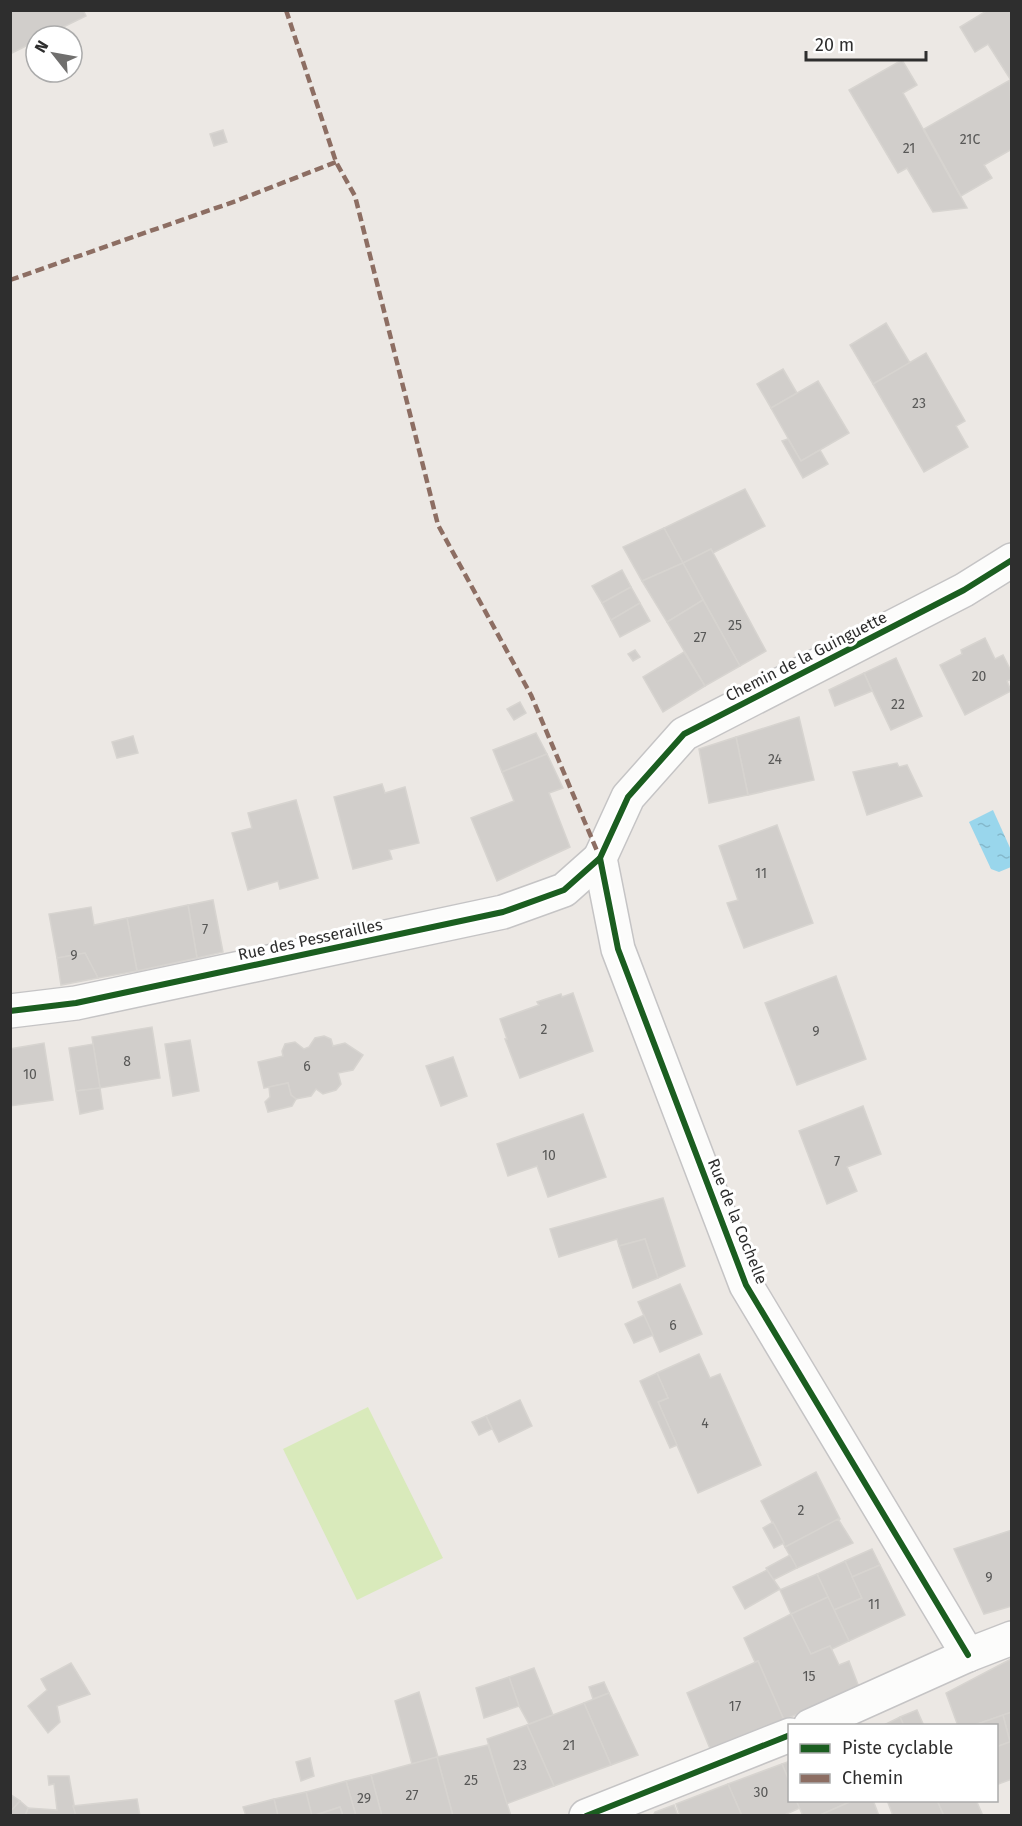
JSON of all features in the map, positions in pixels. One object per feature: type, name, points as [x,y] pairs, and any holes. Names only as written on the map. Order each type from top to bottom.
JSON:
[{"type":"street","name":"Chemin de la Guinguette","points":[[600,858],[628,797],[684,734],[964,590],[1011,560]]},
{"type":"street","name":"Rue des Pesserailles","points":[[10,1011],[76,1004],[503,912],[564,890],[600,858]]},
{"type":"street","name":"Rue de la Cochelle","points":[[600,858],[618,949],[746,1285],[968,1655]]},
{"type":"street","points":[[812,1724],[1011,1638]]},
{"type":"street","points":[[586,1815],[788,1735]]},
{"type":"green space","points":[[368,1407],[443,1558],[357,1600],[283,1449]]},
{"type":"water","points":[[993,810],[1011,850],[1011,867],[999,872],[991,869],[969,822]]},
{"type":"building","points":[[10,10],[83,10],[86,16],[70,24],[24,24],[24,47],[10,54]]},
{"type":"building","points":[[988,10],[1012,10],[1012,82],[988,44],[975,52],[960,27]]},
{"type":"building","points":[[902,60],[917,85],[903,93],[967,208],[933,212],[907,168],[898,173],[849,90]]},
{"type":"building","points":[[1010,80],[1012,149],[984,165],[992,178],[961,196],[924,129]]},
{"type":"building","points":[[223,130],[227,142],[214,146],[210,134]]},
{"type":"building","points":[[886,323],[910,363],[873,384],[850,345]]},
{"type":"building","points":[[926,353],[965,421],[956,426],[968,447],[924,472],[873,384]]},
{"type":"building","points":[[783,369],[797,393],[771,408],[757,384]]},
{"type":"building","points":[[818,381],[849,433],[801,461],[771,408]]},
{"type":"building","points":[[788,439],[801,461],[820,450],[828,464],[803,478],[782,441]]},
{"type":"building","points":[[745,489],[765,526],[713,553],[711,549],[683,563],[664,528]]},
{"type":"building","points":[[664,528],[683,563],[642,581],[623,547]]},
{"type":"building","points":[[711,549],[766,651],[740,666],[683,563]]},
{"type":"building","points":[[683,563],[703,600],[667,622],[642,581]]},
{"type":"building","points":[[622,570],[631,587],[602,603],[592,586]]},
{"type":"building","points":[[631,587],[640,603],[611,620],[602,603]]},
{"type":"building","points":[[703,600],[740,666],[705,686],[667,622]]},
{"type":"building","points":[[640,603],[650,621],[620,637],[611,620]]},
{"type":"building","points":[[985,638],[995,659],[1003,655],[1012,673],[1012,679],[1007,681],[1011,691],[965,715],[940,665],[962,654],[961,650]]},
{"type":"building","points":[[635,650],[640,657],[633,661],[628,654]]},
{"type":"building","points":[[684,652],[705,686],[663,712],[643,677]]},
{"type":"building","points":[[896,658],[922,716],[891,730],[864,673]]},
{"type":"building","points":[[864,673],[872,691],[835,706],[829,690]]},
{"type":"building","points":[[520,702],[526,713],[514,720],[507,709]]},
{"type":"building","points":[[799,717],[814,780],[748,795],[736,737]]},
{"type":"building","points":[[536,733],[547,754],[502,772],[493,750]]},
{"type":"building","points":[[133,736],[138,753],[117,758],[112,742]]},
{"type":"building","points":[[736,737],[748,795],[709,803],[699,749]]},
{"type":"building","points":[[547,754],[563,788],[549,793],[570,847],[497,881],[471,818],[514,801],[502,772]]},
{"type":"building","points":[[897,763],[899,767],[907,765],[922,796],[867,815],[853,772]]},
{"type":"building","points":[[382,784],[385,793],[405,787],[419,843],[389,850],[392,859],[353,869],[334,797]]},
{"type":"building","points":[[296,800],[318,878],[280,889],[278,881],[248,890],[232,833],[252,828],[248,813]]},
{"type":"building","points":[[777,825],[813,923],[744,948],[727,903],[738,900],[719,846]]},
{"type":"building","points":[[213,900],[223,952],[197,958],[188,905]]},
{"type":"building","points":[[188,905],[197,958],[137,971],[127,918]]},
{"type":"building","points":[[91,907],[94,925],[127,918],[137,971],[98,978],[85,953],[57,958],[49,914]]},
{"type":"building","points":[[85,953],[98,978],[61,985],[57,958]]},
{"type":"building","points":[[836,976],[866,1059],[797,1085],[765,1003]]},
{"type":"building","points":[[573,993],[593,1051],[520,1078],[500,1019],[539,1005],[537,1002],[561,994],[562,997]]},
{"type":"building","points":[[152,1027],[160,1078],[100,1088],[92,1037]]},
{"type":"building","points":[[324,1036],[331,1039],[333,1046],[345,1043],[363,1055],[353,1070],[338,1073],[341,1084],[336,1090],[323,1094],[316,1089],[311,1096],[296,1099],[291,1095],[288,1083],[264,1088],[258,1062],[283,1056],[282,1051],[285,1044],[295,1042],[304,1049],[309,1047],[315,1038]]},
{"type":"building","points":[[190,1040],[199,1091],[173,1096],[165,1044]]},
{"type":"building","points":[[44,1043],[53,1100],[10,1106],[10,1049]]},
{"type":"building","points":[[93,1044],[100,1088],[76,1091],[69,1048]]},
{"type":"building","points":[[453,1057],[467,1096],[441,1106],[426,1066]]},
{"type":"building","points":[[288,1083],[291,1095],[296,1099],[292,1106],[268,1112],[265,1102],[270,1097],[269,1087]]},
{"type":"building","points":[[100,1088],[103,1109],[80,1114],[76,1091]]},
{"type":"building","points":[[863,1106],[881,1154],[847,1167],[857,1191],[827,1204],[799,1131]]},
{"type":"building","points":[[583,1114],[606,1177],[548,1197],[537,1166],[508,1176],[497,1144]]},
{"type":"building","points":[[663,1198],[685,1266],[658,1278],[645,1239],[619,1246],[617,1239],[559,1257],[550,1229]]},
{"type":"building","points":[[645,1239],[658,1278],[633,1288],[619,1246]]},
{"type":"building","points":[[680,1284],[702,1334],[660,1352],[638,1302]]},
{"type":"building","points":[[644,1315],[653,1335],[634,1343],[625,1324]]},
{"type":"building","points":[[699,1354],[710,1378],[720,1374],[761,1465],[698,1493],[658,1402],[668,1398],[657,1373]]},
{"type":"building","points":[[657,1373],[668,1398],[658,1402],[677,1445],[670,1448],[640,1381]]},
{"type":"building","points":[[520,1400],[532,1426],[499,1442],[486,1416]]},
{"type":"building","points":[[486,1416],[492,1429],[479,1435],[472,1422]]},
{"type":"building","points":[[816,1472],[840,1519],[785,1547],[761,1501]]},
{"type":"building","points":[[838,1519],[853,1543],[797,1568],[785,1547]]},
{"type":"building","points":[[773,1522],[784,1543],[774,1548],[763,1528]]},
{"type":"building","points":[[1012,1530],[1012,1606],[984,1614],[954,1549]]},
{"type":"building","points":[[872,1549],[880,1565],[852,1577],[845,1561]]},
{"type":"building","points":[[790,1555],[797,1568],[773,1580],[766,1568]]},
{"type":"building","points":[[845,1561],[862,1598],[834,1610],[817,1574]]},
{"type":"building","points":[[880,1565],[905,1615],[849,1641],[834,1610],[862,1598],[852,1577]]},
{"type":"building","points":[[767,1570],[780,1589],[745,1609],[733,1587]]},
{"type":"building","points":[[817,1574],[828,1597],[791,1614],[780,1590]]},
{"type":"building","points":[[828,1597],[849,1641],[832,1649],[830,1646],[811,1654],[791,1614]]},
{"type":"building","points":[[791,1614],[811,1654],[830,1646],[839,1665],[849,1661],[859,1687],[784,1720],[758,1661],[755,1662],[744,1638]]},
{"type":"building","points":[[1011,1659],[1012,1712],[978,1724],[957,1724],[946,1693]]},
{"type":"building","points":[[758,1661],[784,1720],[711,1751],[687,1693]]},
{"type":"building","points":[[71,1663],[90,1694],[57,1706],[60,1722],[48,1733],[28,1706],[47,1690],[41,1679]]},
{"type":"building","points":[[534,1668],[553,1715],[529,1724],[519,1706],[509,1677]]},
{"type":"building","points":[[509,1677],[519,1706],[484,1718],[476,1688]]},
{"type":"building","points":[[604,1682],[609,1693],[593,1699],[589,1687]]},
{"type":"building","points":[[419,1692],[438,1757],[412,1764],[395,1701]]},
{"type":"building","points":[[609,1693],[638,1755],[611,1765],[584,1703]]},
{"type":"building","points":[[584,1703],[611,1765],[554,1786],[527,1725]]},
{"type":"building","points":[[917,1710],[923,1724],[903,1724],[900,1717]]},
{"type":"building","points":[[1012,1712],[1012,1741],[1010,1742],[1003,1715]]},
{"type":"building","points":[[1003,1715],[1010,1742],[998,1746],[998,1724],[978,1724]]},
{"type":"building","points":[[900,1717],[903,1724],[886,1724]]},
{"type":"building","points":[[527,1725],[554,1786],[506,1804],[487,1739]]},
{"type":"building","points":[[1012,1741],[1012,1779],[998,1784],[998,1746]]},
{"type":"building","points":[[488,1745],[511,1816],[453,1816],[437,1757]]},
{"type":"building","points":[[437,1757],[453,1816],[382,1816],[371,1775]]},
{"type":"building","points":[[310,1758],[314,1776],[301,1781],[296,1762]]},
{"type":"building","points":[[788,1762],[788,1778],[782,1764]]},
{"type":"building","points":[[782,1764],[788,1778],[788,1802],[797,1802],[800,1808],[782,1816],[742,1816],[728,1784]]},
{"type":"building","points":[[371,1775],[382,1816],[356,1816],[346,1781]]},
{"type":"building","points":[[48,1776],[69,1776],[76,1816],[25,1816],[28,1808],[57,1810],[54,1784],[49,1785]]},
{"type":"building","points":[[346,1781],[356,1816],[343,1816],[340,1807],[312,1816],[306,1792]]},
{"type":"building","points":[[728,1784],[742,1816],[680,1816],[676,1804]]},
{"type":"building","points":[[306,1792],[312,1816],[278,1816],[274,1799]]},
{"type":"building","points":[[10,1794],[20,1801],[10,1812]]},
{"type":"building","points":[[137,1799],[140,1816],[76,1816],[73,1806]]},
{"type":"building","points":[[274,1799],[278,1816],[246,1816],[243,1807]]},
{"type":"building","points":[[20,1801],[28,1808],[25,1816],[10,1816],[10,1812]]},
{"type":"building","points":[[797,1802],[850,1802],[818,1816],[803,1816]]},
{"type":"building","points":[[850,1802],[874,1802],[879,1816],[818,1816]]},
{"type":"building","points":[[888,1802],[938,1802],[944,1816],[893,1816]]},
{"type":"building","points":[[938,1802],[977,1802],[983,1816],[944,1816]]},
{"type":"building","points":[[674,1805],[678,1816],[653,1816],[655,1812]]},
{"type":"building","points":[[340,1807],[343,1816],[314,1816]]},
{"type":"marked path","points":[[286,10],[336,162],[355,196],[438,525],[531,695],[600,858]]},
{"type":"marked path","points":[[10,280],[236,201],[336,162]]},
{"type":"cycle path","points":[[968,1655],[746,1285],[618,949],[600,858],[628,797],[684,734],[964,590],[1012,560]]},
{"type":"cycle path","points":[[10,1011],[76,1003],[503,912],[564,890],[600,858]]},
{"type":"cycle path","points":[[586,1816],[788,1736]]}]
